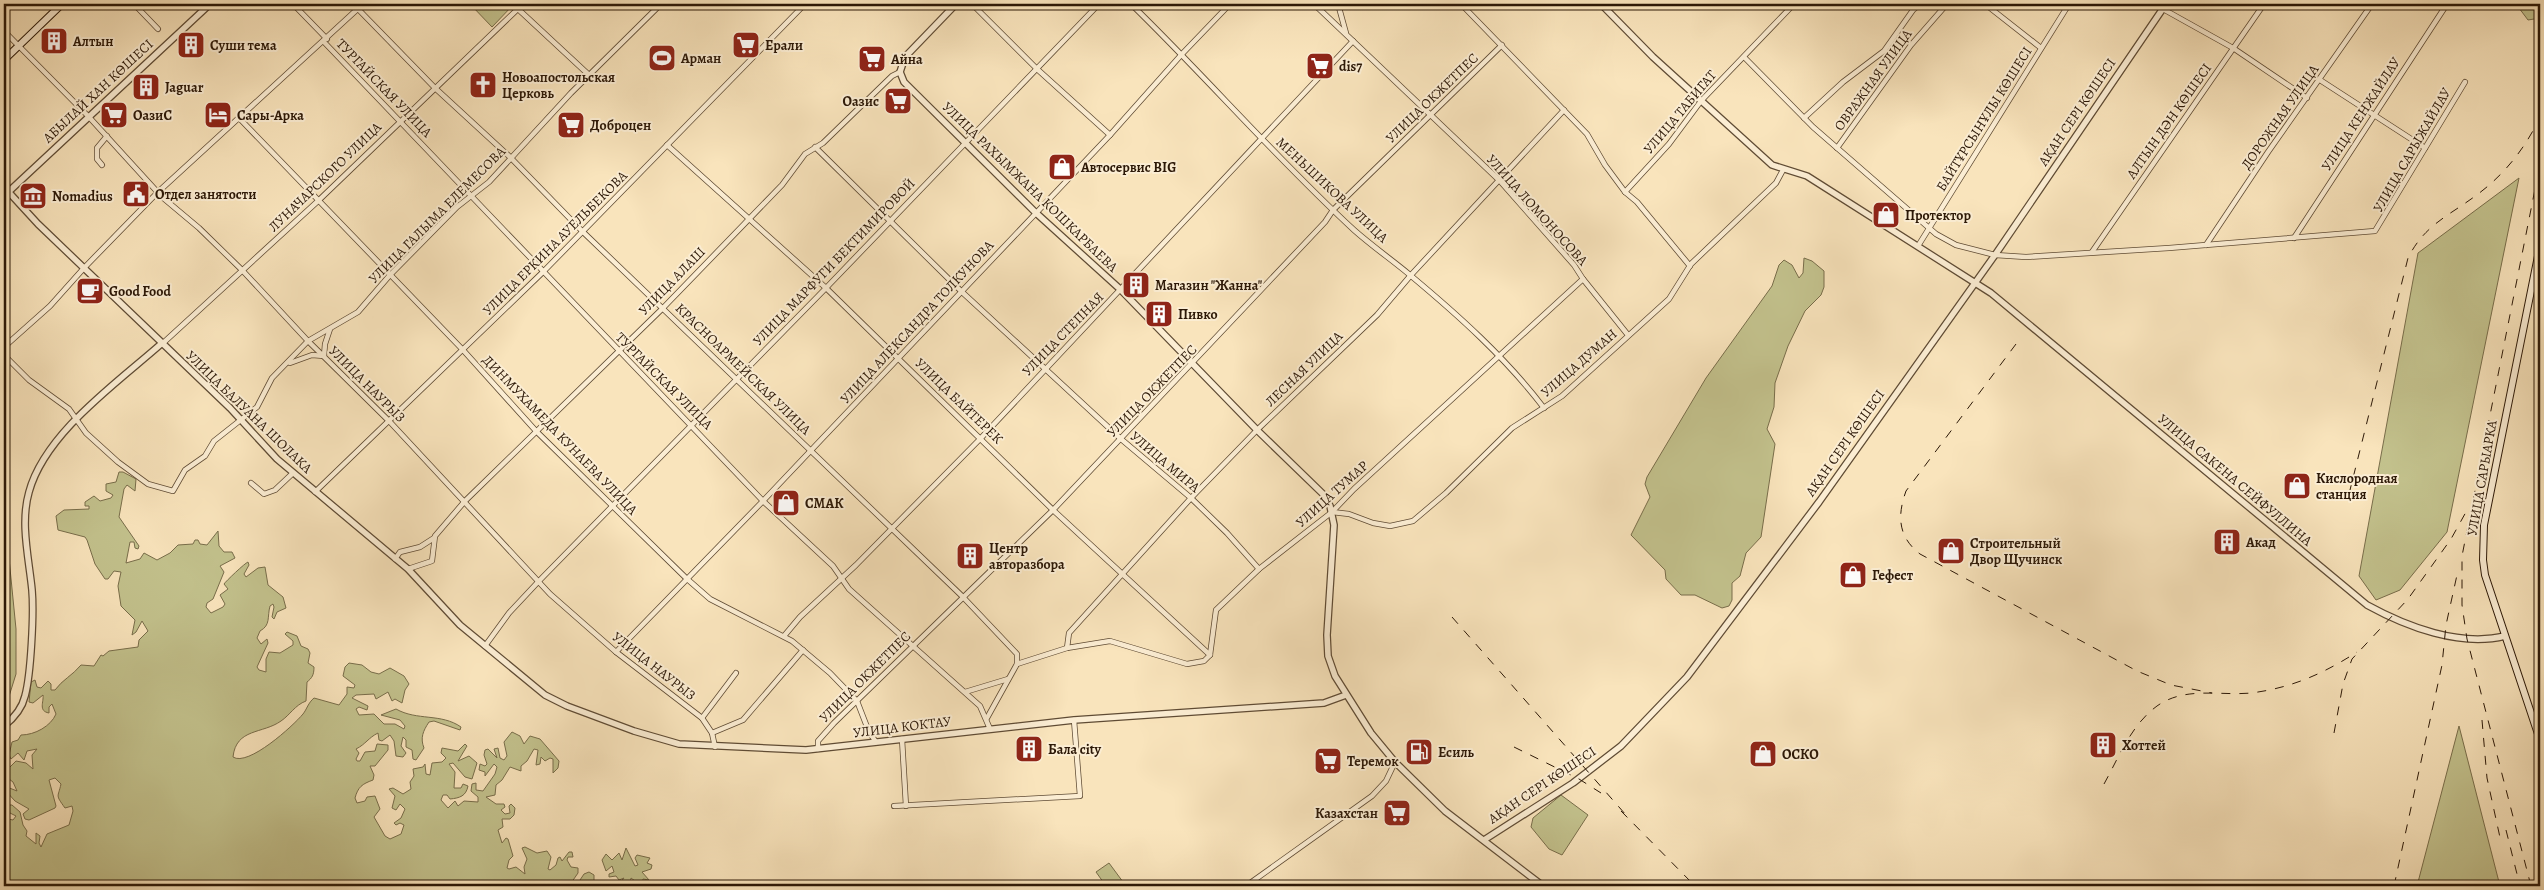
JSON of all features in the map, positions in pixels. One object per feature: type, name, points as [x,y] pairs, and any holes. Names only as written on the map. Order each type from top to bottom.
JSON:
[{"type":"main road","points":[[4,60],[62,4]]},
{"type":"main road","name":"УЛИЦА САРЫАРКА","points":[[2540,246],[2484,525],[2483,560],[2485,575],[2540,740]]},
{"type":"street","points":[[134,4],[158,29]]},
{"type":"street","name":"АБЫЛАЙ ХАН КӨШЕСІ","points":[[5,192],[210,4]]},
{"type":"street","name":"ТУРГАЙСКАЯ УЛИЦА","points":[[293,4],[325,41],[618,352],[692,425],[763,501],[833,566],[860,600],[914,644],[980,706],[987,718],[990,729]]},
{"type":"street","points":[[4,347],[50,306],[158,192],[240,119],[363,4]]},
{"type":"street","name":"ЛУНАЧАРСКОГО УЛИЦА","points":[[161,344],[318,202],[523,4]]},
{"type":"street","name":"УЛИЦА ГАЛЫМА ЕЛЕМЕСОВА","points":[[77,420],[86,433],[118,462],[148,484],[175,490],[185,470],[205,456],[214,441],[257,407],[272,378],[308,341],[358,312],[390,274],[489,182],[510,157],[661,4]]},
{"type":"street","name":"УЛИЦА ЕРКИНА АУЕЛЬБЕКОВА","points":[[315,492],[390,422],[543,272],[805,4]]},
{"type":"street","name":"УЛИЦА АЛАШ","points":[[434,538],[465,501],[663,308],[782,185],[798,162],[815,147],[823,143],[892,76],[900,72],[905,57],[956,4]]},
{"type":"street","points":[[972,4],[1037,69],[1110,135]]},
{"type":"street","name":"УЛИЦА МАРФУГИ БЕКТИМИРОВОЙ","points":[[485,646],[509,613],[538,582],[826,288],[1099,4]]},
{"type":"street","name":"МЕНЬШИКОВА УЛИЦА","points":[[1131,4],[1182,54],[1262,140],[1333,210],[1355,231],[1410,275],[1499,357],[1520,377],[1544,408]]},
{"type":"street","name":"УЛИЦА АЛЕКСАНДРА ТОЛКУНОВА","points":[[616,652],[962,292],[1230,4]]},
{"type":"street","points":[[1338,4],[1346,35]]},
{"type":"street","points":[[1460,4],[1587,134],[1605,165],[1625,192],[1637,202],[1690,266]]},
{"type":"street","name":"УЛИЦА САКЕНА СЕЙФУЛЛИНА","points":[[1601,4],[1653,57],[1772,165],[1807,176],[1991,293],[2367,605],[2394,620],[2450,636],[2483,640],[2505,636]]},
{"type":"street","name":"УЛИЦА ТАБИГАТ","points":[[1625,192],[1669,144],[1701,101],[1794,4]]},
{"type":"street","name":"ОВРАЖНАЯ УЛИЦА","points":[[1804,118],[1843,82],[1884,51],[1913,10],[1920,4]]},
{"type":"street","name":"ОВРАЖНАЯ УЛИЦА","points":[[1837,148],[1911,45],[1947,4]]},
{"type":"street","points":[[1985,4],[2041,48]]},
{"type":"street","name":"БАЙТҰРСЫНҰЛЫ КӨШЕСІ","points":[[1918,246],[2069,4]]},
{"type":"street","points":[[2154,4],[2164,6],[2307,98]]},
{"type":"street","name":"АЛТЫН ДӘН КӨШЕСІ","points":[[2092,252],[2264,4]]},
{"type":"street","name":"ДОРОЖНАЯ УЛИЦА","points":[[2206,245],[2372,4]]},
{"type":"street","name":"УЛИЦА КЕНЖАЙЛАУ","points":[[2294,238],[2373,114],[2447,4]]},
{"type":"street","name":"УЛИЦА ЛОМОНОСОВА","points":[[1317,5],[1346,35],[1500,180],[1574,265],[1582,279],[1628,335]]},
{"type":"street","name":"АҚАН СЕРІ КӨШЕСІ","points":[[1484,840],[1588,772],[1621,746],[1672,694],[1819,502],[1995,255],[2164,6]]},
{"type":"street","name":"КРАСНОАРМЕЙСКАЯ УЛИЦА","points":[[358,9],[435,88],[510,157],[582,231],[962,596],[1018,654],[1017,664]]},
{"type":"street","points":[[518,9],[590,75]]},
{"type":"street","name":"УЛИЦА НАУРЫЗ","points":[[4,31],[89,117],[158,192],[242,270],[308,341],[390,422],[538,582],[616,652],[702,718],[712,733],[715,747]]},
{"type":"street","name":"УЛИЦА СТЕПНАЯ","points":[[784,636],[840,577],[856,565],[890,528],[981,438],[1353,41]]},
{"type":"street","name":"УЛИЦА ОКЖЕТПЕС","points":[[818,750],[818,741],[822,736],[962,596],[1053,510],[1193,364],[1325,222],[1333,210],[1502,45]]},
{"type":"street","points":[[1744,57],[1804,118],[1837,148],[1936,234],[1956,245],[1995,255],[2026,257],[2294,238]]},
{"type":"street","name":"УЛИЦА РАХЫМЖАНА КОШКАРБАЕВА","points":[[900,72],[908,87],[1035,212],[1121,290],[1257,430],[1323,494],[1332,512]]},
{"type":"street","points":[[2320,80],[2425,148]]},
{"type":"street","name":"УЛИЦА САРЫЖАЙЛАУ","points":[[2294,238],[2371,232],[2378,229],[2465,82]]},
{"type":"street","name":"ЛЕСНАЯ УЛИЦА","points":[[1067,648],[1069,634],[1191,498],[1257,430],[1377,315],[1410,275],[1564,110]]},
{"type":"street","name":"ДИНМУХАМЕДА КУНАЕВА УЛИЦА","points":[[240,119],[318,202],[463,350],[536,431],[686,578],[710,600],[765,629],[784,636],[830,673],[857,700],[869,732],[876,742]]},
{"type":"street","points":[[102,165],[98,159],[97,148],[107,136]]},
{"type":"street","points":[[821,153],[823,143]]},
{"type":"street","name":"УЛИЦА БАЙТЕРЕК","points":[[668,145],[826,288],[1053,510],[1210,654]]},
{"type":"street","name":"УЛИЦА МИРА","points":[[815,147],[962,292],[1121,439],[1191,498],[1227,533],[1259,569]]},
{"type":"street","name":"УЛИЦА ДУМАН","points":[[1332,512],[1350,514],[1373,523],[1390,526],[1413,520],[1453,486],[1512,428],[1562,396],[1669,299],[1690,266],[1776,183],[1783,170]]},
{"type":"street","name":"УЛИЦА БАЛУАНА ШОЛАКА","points":[[5,192],[293,473],[408,569],[460,625],[485,646]]},
{"type":"street","name":"УЛИЦА ТУМАР","points":[[1210,654],[1216,610],[1259,569],[1332,512],[1354,489],[1582,279]]},
{"type":"street","points":[[284,366],[303,357],[324,356],[325,344],[331,327]]},
{"type":"street","points":[[4,726],[20,708],[27,683],[32,593],[26,536],[28,493],[45,458],[77,420],[161,344]]},
{"type":"street","points":[[4,355],[29,380],[69,409],[77,420]]},
{"type":"street","points":[[251,483],[264,494],[275,490],[293,473]]},
{"type":"street","points":[[1332,512],[1334,535],[1327,635],[1328,656],[1346,695],[1374,737],[1395,762],[1445,811],[1542,886]]},
{"type":"street","points":[[395,559],[400,552],[420,546],[434,538],[435,553],[432,561],[408,569]]},
{"type":"street","points":[[987,718],[1017,664],[1067,648],[1110,641],[1187,664],[1204,661],[1210,654]]},
{"type":"street","name":"УЛИЦА КОКТАУ","points":[[485,646],[545,696],[567,706],[634,731],[679,744],[715,747],[818,750],[1074,720],[1324,703],[1346,695]]},
{"type":"street","points":[[712,733],[743,720],[803,650]]},
{"type":"street","points":[[702,718],[736,673]]},
{"type":"street","points":[[965,692],[1008,680]]},
{"type":"street","points":[[894,806],[1080,796],[1074,720]]},
{"type":"street","points":[[902,739],[906,806]]},
{"type":"street","points":[[1246,886],[1372,796],[1386,781],[1395,762]]},
{"type":"shaded area","points":[[470,4],[514,4],[492,27]]},
{"type":"shaded area","points":[[2516,4],[2540,4],[2540,18],[2528,20]]},
{"type":"shaded area","points":[[2519,178],[2447,532],[2400,590],[2376,600],[2359,576],[2418,253]]},
{"type":"shaded area","points":[[1804,258],[1812,261],[1824,271],[1824,287],[1821,295],[1805,311],[1788,346],[1775,383],[1774,407],[1767,429],[1775,444],[1761,537],[1746,553],[1740,576],[1732,583],[1732,600],[1729,606],[1722,608],[1695,595],[1681,595],[1666,579],[1665,570],[1631,535],[1650,497],[1645,484],[1647,477],[1706,378],[1772,286],[1779,265],[1784,260],[1792,265],[1799,278],[1803,273]]},
{"type":"shaded area","points":[[119,472],[123,472],[136,479],[135,491],[127,485],[124,489],[119,517],[139,546],[138,549],[135,548],[134,542],[130,542],[126,563],[140,559],[144,553],[157,560],[170,553],[178,545],[193,544],[195,540],[198,540],[200,544],[207,545],[218,531],[219,546],[224,552],[232,552],[235,558],[220,566],[224,572],[213,599],[207,603],[206,607],[211,613],[223,607],[225,604],[220,595],[228,589],[224,584],[246,563],[248,562],[249,565],[244,574],[246,577],[258,568],[265,567],[268,585],[283,597],[286,608],[277,612],[274,619],[272,617],[273,604],[270,606],[266,626],[260,631],[257,638],[261,644],[267,639],[268,643],[257,667],[259,670],[266,672],[266,659],[269,652],[280,653],[293,645],[293,641],[285,634],[287,632],[297,636],[301,646],[308,649],[310,653],[308,663],[314,667],[314,670],[307,682],[306,701],[281,721],[245,736],[235,748],[233,757],[240,759],[249,756],[270,744],[298,720],[314,698],[339,705],[347,694],[347,687],[354,688],[355,685],[343,676],[345,667],[349,663],[362,665],[371,672],[379,674],[390,668],[404,676],[409,684],[405,690],[402,703],[395,699],[392,701],[388,692],[376,699],[374,694],[356,695],[352,698],[368,706],[367,710],[359,707],[356,709],[359,715],[374,714],[384,724],[395,724],[404,729],[405,726],[400,720],[381,715],[396,709],[412,715],[445,720],[461,727],[460,730],[434,721],[429,722],[423,735],[424,748],[416,760],[413,759],[412,750],[406,747],[406,740],[403,737],[401,746],[406,753],[403,757],[396,756],[394,741],[390,735],[382,741],[379,740],[378,733],[372,737],[356,749],[359,753],[357,761],[360,761],[365,752],[375,751],[377,744],[388,745],[388,750],[375,766],[370,766],[374,775],[373,780],[359,789],[355,798],[357,803],[365,801],[367,797],[375,796],[380,809],[374,817],[385,836],[390,839],[401,834],[404,825],[400,823],[396,825],[394,823],[401,818],[405,809],[400,804],[396,810],[392,808],[395,796],[389,789],[393,788],[403,794],[411,789],[410,782],[414,776],[413,769],[423,767],[425,764],[426,774],[430,775],[432,763],[442,762],[446,758],[441,753],[442,748],[458,751],[465,744],[467,746],[458,761],[469,756],[477,763],[472,779],[465,777],[453,763],[449,764],[455,772],[454,788],[461,788],[463,784],[468,786],[466,792],[460,797],[450,799],[447,795],[443,795],[441,800],[448,808],[455,801],[458,806],[464,801],[478,802],[478,797],[471,791],[472,784],[476,783],[476,790],[483,791],[495,774],[497,767],[494,764],[485,776],[485,772],[479,770],[480,764],[485,766],[487,764],[484,755],[485,750],[488,749],[497,758],[494,749],[498,748],[500,758],[504,760],[507,756],[504,742],[512,732],[520,736],[524,744],[530,736],[540,739],[559,761],[558,768],[553,773],[553,759],[550,758],[545,761],[541,757],[540,764],[536,765],[538,750],[534,749],[527,761],[521,766],[521,771],[510,767],[502,780],[496,785],[495,795],[486,797],[496,804],[504,804],[505,807],[501,810],[505,814],[510,813],[509,806],[511,804],[515,808],[514,815],[510,819],[502,819],[503,827],[498,830],[502,843],[506,838],[508,839],[513,856],[509,860],[507,868],[516,867],[525,874],[524,867],[527,859],[522,848],[525,847],[537,853],[547,851],[551,857],[548,869],[550,870],[556,865],[558,858],[560,857],[562,861],[569,852],[572,852],[573,857],[568,857],[567,860],[571,867],[578,868],[578,873],[569,886],[4,886],[4,812],[8,819],[13,820],[16,816],[8,812],[6,805],[12,805],[20,812],[23,825],[27,831],[26,836],[36,844],[36,833],[40,836],[39,843],[41,847],[47,834],[69,825],[73,811],[72,806],[65,808],[60,800],[58,796],[61,784],[55,778],[49,780],[55,808],[29,820],[25,819],[23,814],[29,809],[15,801],[5,790],[7,787],[17,791],[13,782],[5,776],[6,771],[16,761],[26,763],[33,769],[32,755],[37,749],[27,751],[24,760],[18,753],[11,759],[9,755],[12,742],[18,740],[21,735],[42,729],[56,714],[52,704],[49,707],[49,713],[44,710],[42,706],[43,695],[33,703],[29,702],[31,682],[35,680],[37,687],[41,688],[48,681],[51,684],[51,690],[55,690],[81,665],[94,666],[101,655],[103,656],[109,651],[138,647],[139,640],[148,631],[142,621],[136,632],[132,635],[135,620],[121,606],[118,586],[121,572],[114,571],[108,579],[105,579],[95,564],[85,537],[58,530],[56,516],[64,510],[89,509],[89,506],[85,506],[85,502],[94,496],[100,501],[111,498],[113,495],[106,491],[106,484],[116,482]]},
{"type":"shaded area","points":[[4,508],[16,629],[16,674],[6,706],[4,707]]},
{"type":"shaded area","points":[[2459,726],[2500,886],[2417,886]]},
{"type":"shaded area","points":[[1561,795],[1588,815],[1562,855],[1549,849],[1531,827],[1533,818]]},
{"type":"shaded area","points":[[626,848],[635,866],[638,865],[635,858],[637,855],[650,858],[647,863],[652,865],[651,869],[642,872],[649,880],[643,879],[642,886],[636,886],[639,881],[631,878],[630,886],[617,886],[624,878],[619,880],[616,876],[609,877],[609,874],[614,872],[612,866],[606,871],[602,860],[606,854],[612,860],[619,853],[622,860]]},
{"type":"shaded area","points":[[1109,863],[1126,886],[1106,886],[1096,872]]},
{"type":"shaded area","points":[[589,872],[594,875],[594,886],[576,886],[584,874]]},
{"type":"railway","points":[[2349,494],[2408,258],[2415,246],[2430,229],[2478,194],[2506,169],[2528,139],[2540,117]]},
{"type":"railway","points":[[2531,886],[2467,639],[2462,605],[2462,556],[2540,164]]},
{"type":"railway","points":[[2016,344],[1906,491],[1901,509],[1901,526],[1907,540],[1920,554],[2137,671],[2171,685],[2212,693]]},
{"type":"railway","points":[[2334,733],[2343,684],[2352,659],[2408,599],[2451,539],[2466,512]]},
{"type":"railway","points":[[2394,886],[2442,665],[2446,625],[2457,575]]},
{"type":"railway","points":[[1452,617],[1626,815]]},
{"type":"railway","points":[[2104,784],[2126,742],[2140,722],[2157,706],[2168,700],[2191,694],[2239,694],[2280,688],[2332,667],[2357,652]]},
{"type":"railway","points":[[2482,720],[2487,778],[2501,842]]},
{"type":"railway","points":[[1514,747],[1579,779],[1601,793]]},
{"type":"railway","points":[[1621,811],[1695,886]]},
{"type":"railway","points":[[2506,830],[2520,886]]},
{"type":"place","name":"Алтын","points":[[54,41]]},
{"type":"place","name":"Суши тема","points":[[191,45]]},
{"type":"place","name":"Ерали","points":[[746,45]]},
{"type":"place","name":"Арман","points":[[662,58]]},
{"type":"place","name":"Айна","points":[[872,59]]},
{"type":"place","name":"dis7","points":[[1320,66]]},
{"type":"place","name":"Новоапостольская Церковь","points":[[483,85]]},
{"type":"place","name":"Jaguar","points":[[146,87]]},
{"type":"place","name":"Оазис","points":[[898,101]]},
{"type":"place","name":"ОазиС","points":[[114,115]]},
{"type":"place","name":"Сары-Арка","points":[[218,115]]},
{"type":"place","name":"Доброцен","points":[[571,125]]},
{"type":"place","name":"Автосервис BIG","points":[[1062,167]]},
{"type":"place","name":"Отдел занятости","points":[[136,194]]},
{"type":"place","name":"Nomadius","points":[[33,196]]},
{"type":"place","name":"Протектор","points":[[1886,215]]},
{"type":"place","name":"Магазин \"Жанна\"","points":[[1136,285]]},
{"type":"place","name":"Good Food","points":[[90,291]]},
{"type":"place","name":"Пивко","points":[[1159,314]]},
{"type":"place","name":"Кислородная станция","points":[[2297,486]]},
{"type":"place","name":"СМАК","points":[[786,503]]},
{"type":"place","name":"Акад","points":[[2227,542]]},
{"type":"place","name":"Строительный Двор Щучинск","points":[[1951,551]]},
{"type":"place","name":"Центр авторазбора","points":[[970,556]]},
{"type":"place","name":"Гефест","points":[[1853,575]]},
{"type":"place","name":"Хоттей","points":[[2103,745]]},
{"type":"place","name":"Бала city","points":[[1029,749]]},
{"type":"place","name":"Есиль","points":[[1419,752]]},
{"type":"place","name":"ОСКО","points":[[1763,754]]},
{"type":"place","name":"Теремок","points":[[1328,761]]},
{"type":"place","name":"Казахстан","points":[[1397,813]]}]
